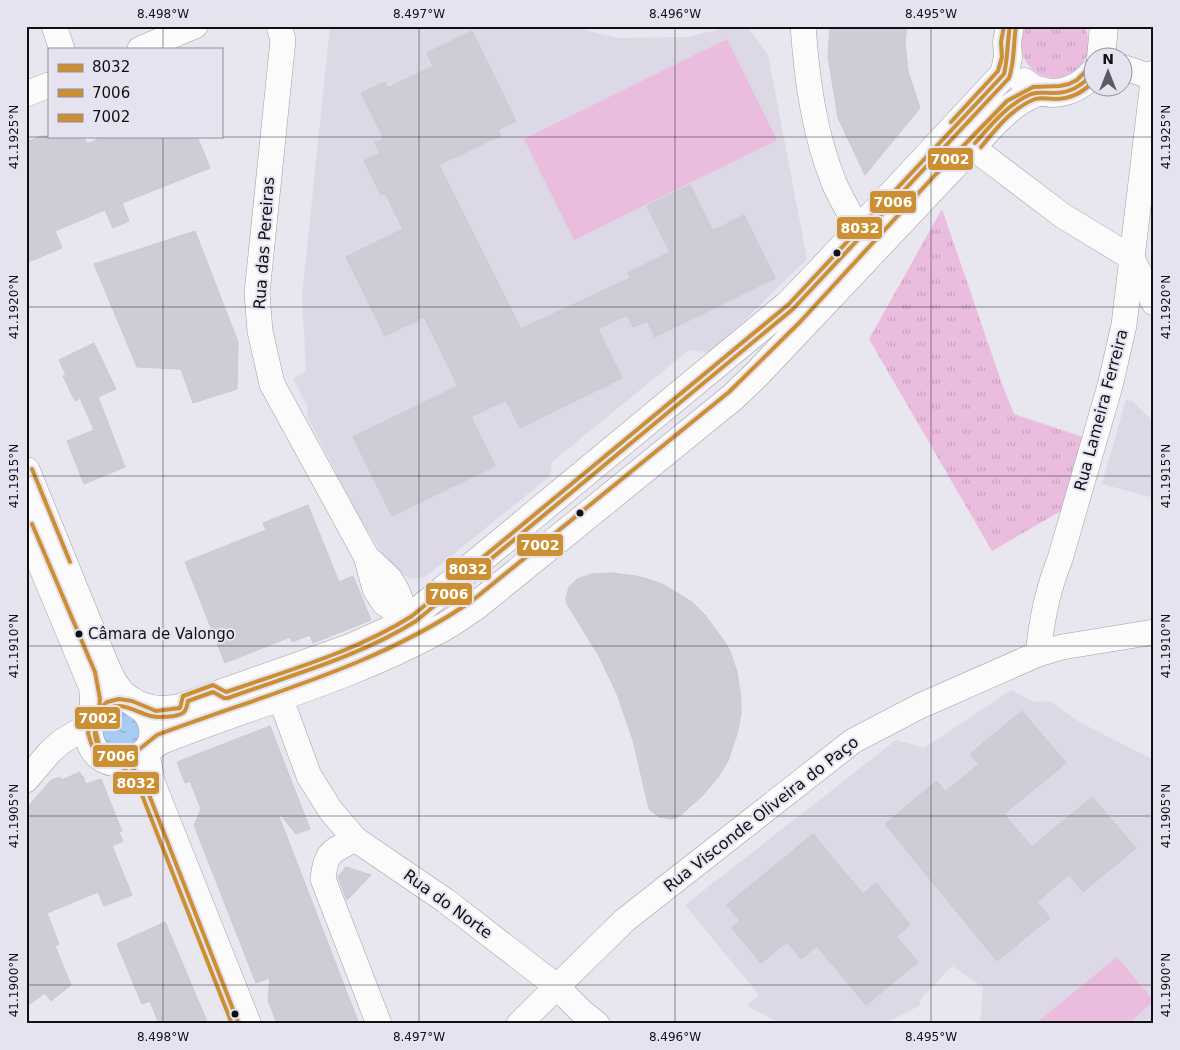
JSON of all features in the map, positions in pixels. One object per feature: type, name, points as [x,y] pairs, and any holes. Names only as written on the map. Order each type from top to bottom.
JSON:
[{"type":"main road","points":[[26,526],[89,674],[94,699],[89,736],[92,747],[107,761],[127,763],[137,759],[159,741],[280,697],[383,656],[675,400],[789,304],[1004,74],[1008,58],[1007,42],[1010,26]]},
{"type":"main road","points":[[1008,58],[1015,73],[1027,84],[1040,91],[1056,93],[1071,90],[1082,84]]},
{"type":"main road","points":[[91,720],[100,707],[110,700],[121,698],[155,711],[180,708],[350,648],[388,631],[440,629],[477,605],[758,374],[1011,106],[1040,91]]},
{"type":"main road","points":[[675,400],[696,426]]},
{"type":"main road","points":[[26,471],[106,668],[114,683],[123,694],[137,703],[150,719],[153,734],[145,752],[151,783],[248,1024]]},
{"type":"main road","points":[[117,763],[127,770],[138,785],[232,1024]]},
{"type":"street","points":[[54,26],[62,48]]},
{"type":"street","points":[[142,48],[195,26]]},
{"type":"street","name":"Rua das Pereiras","points":[[279,26],[283,40],[257,293],[260,331],[272,384],[366,556],[375,589],[384,602],[414,629]]},
{"type":"street","points":[[803,26],[807,80],[820,140],[835,184],[859,230]]},
{"type":"street","points":[[26,94],[48,86]]},
{"type":"street","name":"Rua Lameira Ferreira","points":[[1038,654],[1049,585],[1060,559],[1110,386],[1124,326],[1132,258],[1122,98]]},
{"type":"street","points":[[972,147],[1063,216],[1132,258],[1154,303]]},
{"type":"street","name":"Rua Visconde Oliveira do Paço","points":[[519,1024],[624,920],[853,741],[920,706],[1038,654],[1062,647],[1154,632]]},
{"type":"street","name":"Rua do Norte","points":[[280,697],[327,827],[329,854],[325,865],[324,879],[379,1024]]},
{"type":"street","points":[[26,780],[49,753],[91,720]]},
{"type":"street","name":"Rua do Norte","points":[[309,776],[331,811],[355,839],[446,901],[556,986],[597,1024]]},
{"type":"street","points":[[329,854],[355,839]]},
{"type":"shaded area","points":[[330,26],[569,26],[618,38],[687,37],[733,26],[747,26],[768,55],[807,259],[711,353],[689,350],[552,462],[550,476],[425,577],[412,579],[400,574],[384,556],[359,517],[307,416],[308,408],[293,378],[306,371],[302,296]]},
{"type":"shaded area","points":[[1126,400],[1132,401],[1152,420],[1154,425],[1154,498],[1102,484]]},
{"type":"shaded area","points":[[1011,690],[1034,702],[1050,701],[1081,723],[1154,760],[1154,1024],[980,1024],[983,987],[952,966],[922,997],[919,1006],[883,1024],[782,1024],[747,1006],[759,995],[685,905],[896,740],[924,748]]},
{"type":"green space","points":[[1026,26],[1084,26],[1089,41],[1088,48],[1082,48],[1082,63],[1071,73],[1060,78],[1047,77],[1035,72],[1025,60],[1021,47]]},
{"type":"green space","points":[[727,39],[777,140],[574,240],[524,139]]},
{"type":"green space","points":[[942,209],[1014,414],[1083,437],[1061,511],[992,551],[869,339]]},
{"type":"green space","points":[[1117,957],[1154,1001],[1128,1024],[1035,1024]]},
{"type":"water","points":[[121,711],[128,712],[134,717],[139,723],[139,737],[134,743],[128,748],[121,749],[114,748],[108,743],[103,737],[102,730],[103,723],[108,717],[114,712]]},
{"type":"building","points":[[830,26],[907,26],[905,42],[908,71],[920,108],[865,175],[838,118],[828,56]]},
{"type":"building","points":[[472,31],[516,121],[498,130],[501,135],[439,165],[521,329],[630,278],[628,273],[670,252],[647,206],[690,185],[713,231],[744,215],[775,278],[655,337],[647,321],[633,327],[627,315],[598,329],[622,378],[520,428],[506,400],[471,417],[495,466],[392,516],[353,437],[458,386],[424,317],[385,336],[346,257],[403,229],[385,193],[381,195],[364,161],[380,153],[375,143],[384,139],[361,93],[385,82],[388,88],[433,66],[427,53]]},
{"type":"building","points":[[42,136],[48,136],[48,138],[85,138],[87,144],[100,138],[198,138],[210,168],[122,203],[129,221],[113,228],[105,210],[55,231],[62,248],[26,263],[26,142]]},
{"type":"building","points":[[195,231],[238,342],[237,389],[193,403],[181,369],[137,367],[94,264]]},
{"type":"building","points":[[94,343],[116,389],[98,397],[125,467],[84,484],[67,441],[94,430],[80,398],[75,401],[63,376],[66,375],[59,360]]},
{"type":"building","points":[[308,505],[339,582],[353,576],[371,620],[313,643],[310,635],[292,642],[290,637],[225,663],[185,562],[266,530],[263,523]]},
{"type":"building","points":[[611,573],[636,576],[654,581],[692,602],[705,615],[724,641],[730,651],[737,672],[741,714],[728,761],[719,776],[702,796],[681,815],[673,819],[659,817],[649,809],[633,740],[617,694],[599,656],[567,604],[566,598],[569,587],[577,579],[592,574]]},
{"type":"building","points":[[1022,711],[1066,763],[1004,814],[1032,847],[1092,797],[1136,848],[1083,892],[1069,875],[1037,902],[1050,918],[997,961],[885,824],[937,781],[945,792],[979,764],[970,754]]},
{"type":"building","points":[[270,726],[310,829],[296,834],[277,811],[359,1024],[277,1024],[268,1000],[270,978],[256,983],[194,825],[201,809],[190,781],[185,783],[177,762]]},
{"type":"building","points":[[80,772],[86,784],[101,779],[122,831],[119,832],[123,841],[112,846],[132,895],[104,906],[98,892],[47,913],[59,944],[55,946],[71,985],[51,1001],[45,993],[26,1007],[26,809],[51,780],[60,777],[62,780]]},
{"type":"building","points":[[813,834],[863,894],[876,883],[910,925],[896,936],[918,962],[866,1005],[817,946],[801,959],[787,942],[761,963],[732,928],[740,921],[727,905]]},
{"type":"building","points":[[346,867],[371,875],[347,900],[338,877]]},
{"type":"building","points":[[165,922],[208,1024],[159,1024],[150,1001],[142,1004],[117,944]]},
{"type":"transit line","name":"7002","points":[[951,122],[998,71],[1002,57],[1001,42],[1004,26]]},
{"type":"transit line","name":"8032","points":[[232,1024],[138,785],[123,767],[101,756],[95,751],[91,743],[88,733],[94,714],[107,702],[119,699],[132,701],[156,711],[180,708],[183,696],[213,685],[226,692],[298,668],[368,640],[412,616],[789,304],[1004,74],[1010,26]]},
{"type":"transit line","name":"7006","points":[[238,1022],[144,782],[129,764],[105,752],[98,744],[95,729],[96,723],[102,714],[108,709],[120,706],[154,717],[178,715],[184,712],[188,701],[213,692],[228,698],[300,673],[371,645],[416,621],[793,309],[1009,78],[1016,27]]},
{"type":"transit line","name":"7002","points":[[32,524],[95,672],[100,699],[95,729],[99,745],[108,753],[126,756],[137,751],[157,735],[360,661],[437,623],[473,600],[729,392],[800,322],[936,174],[1007,101],[1033,87],[1069,84],[1082,75]]},
{"type":"transit line","name":"8032","points":[[975,143],[1000,116],[1023,98],[1034,93],[1069,91],[1082,84]]},
{"type":"transit line","name":"7006","points":[[981,147],[1005,120],[1027,103],[1038,98],[1060,99],[1070,97],[1082,91]]},
{"type":"transit line","name":"7002","points":[[32,469],[70,562]]},
{"type":"place","name":"Câmara de Valongo","points":[[79,634]]}]
